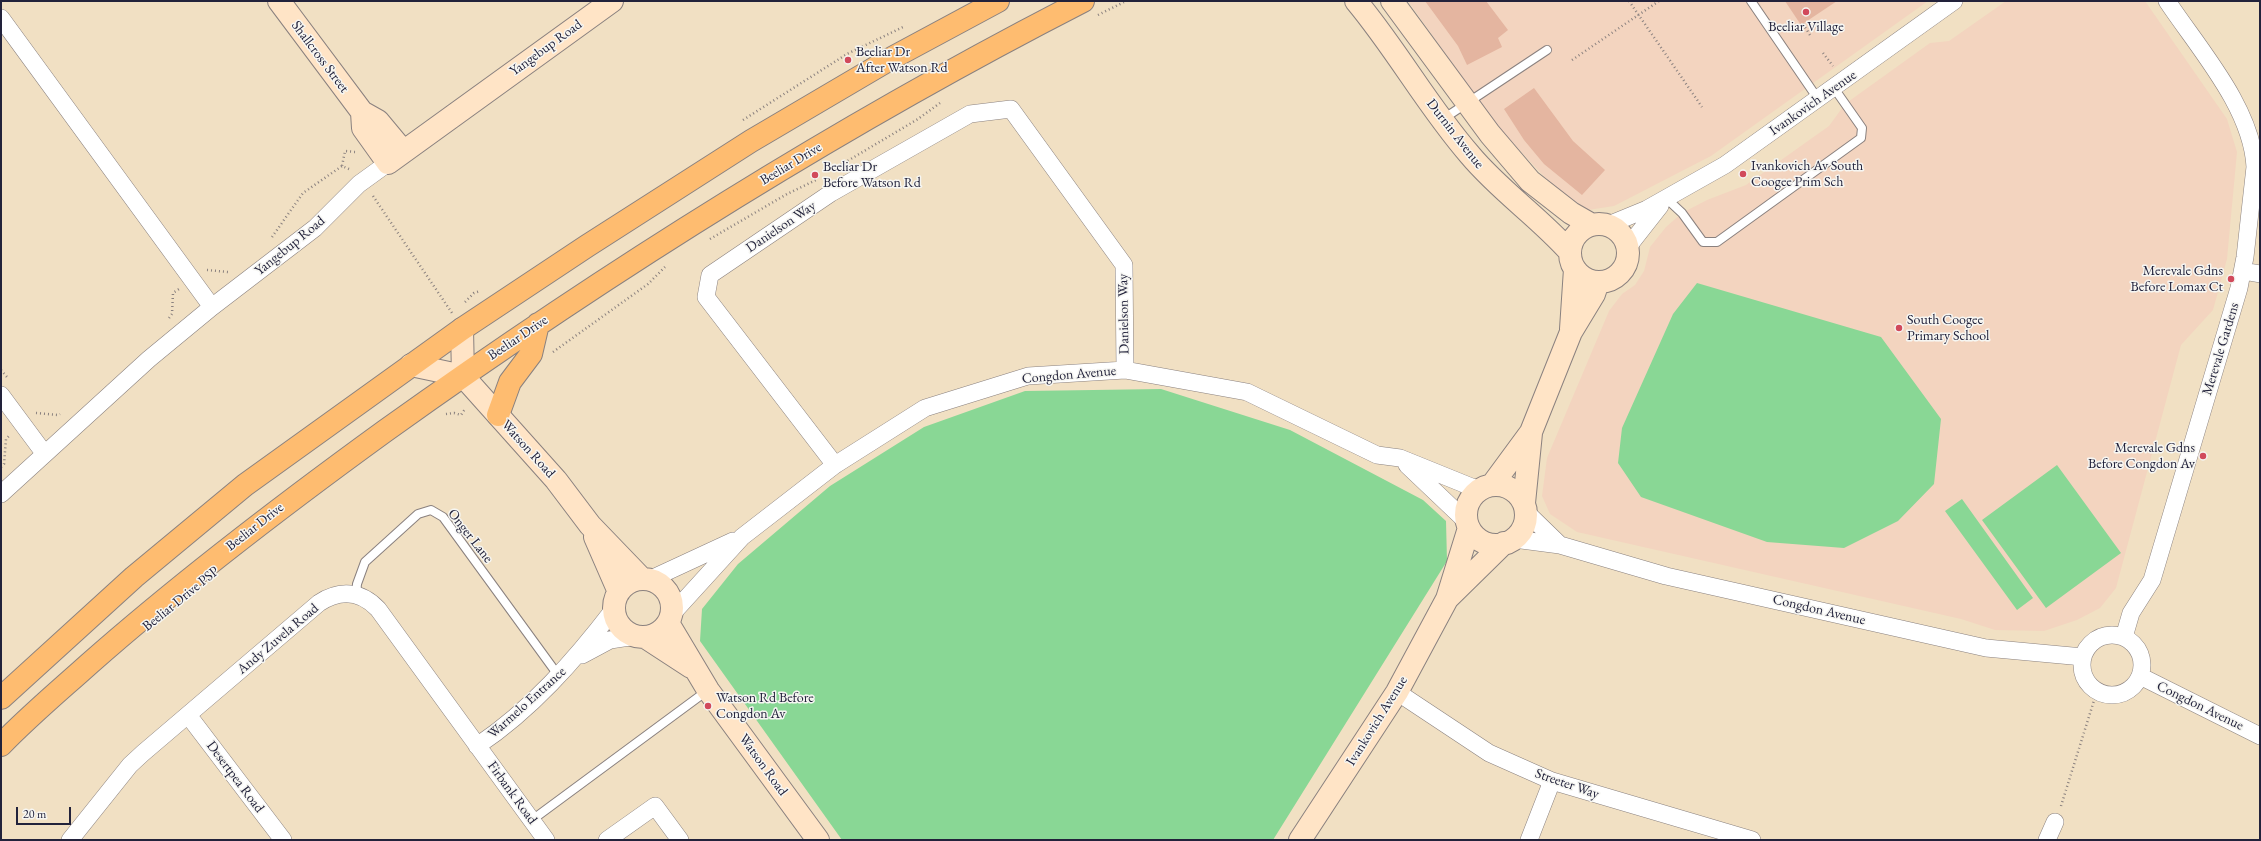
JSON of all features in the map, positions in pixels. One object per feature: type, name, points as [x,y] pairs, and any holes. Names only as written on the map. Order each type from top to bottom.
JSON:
[{"type":"highway","points":[[1,698],[52,650],[186,532],[274,463],[411,365],[460,319],[587,246],[751,142],[892,58],[998,1]]},
{"type":"highway","name":"Beeliar Drive","points":[[1,745],[22,723],[117,640],[226,549],[318,480],[538,324],[785,166],[950,73],[1083,1]]},
{"type":"highway","points":[[498,415],[510,382],[531,354],[538,324]]},
{"type":"street","name":"Shallcross Street","points":[[279,1],[362,112],[378,121],[395,157]]},
{"type":"street","name":"Yangebup Road","points":[[1,494],[44,453],[149,359],[212,307],[315,228],[363,181],[612,1]]},
{"type":"street","name":"Durnin Avenue","points":[[1356,1],[1469,154],[1498,185],[1550,228],[1572,260]]},
{"type":"street","name":"Durnin Avenue","points":[[1392,1],[1469,103],[1490,134],[1530,181],[1570,213],[1600,225]]},
{"type":"street","name":"Ivankovich Avenue","points":[[1600,225],[1647,209],[1725,165],[1954,1]]},
{"type":"street","name":"Merevale Gardens","points":[[2124,637],[2132,614],[2152,580],[2243,271],[2255,167],[2254,152],[2242,112],[2167,1]]},
{"type":"street","points":[[1,18],[212,307]]},
{"type":"street","name":"Danielson Way","points":[[835,465],[706,297],[710,275],[832,193],[970,114],[1011,108],[1124,265],[1125,370]]},
{"type":"street","name":"Shallcross Street","points":[[362,112],[363,128],[372,141],[395,157]]},
{"type":"street","name":"Ivankovich Avenue","points":[[1627,248],[1667,198]]},
{"type":"street","points":[[1571,332],[1572,260],[1576,235],[1600,225],[1621,234],[1627,248],[1625,264],[1620,272],[1614,277],[1598,282],[1589,280],[1572,260]]},
{"type":"street","points":[[2243,271],[2260,274]]},
{"type":"street","points":[[1524,507],[1532,432],[1571,332],[1594,294],[1598,282]]},
{"type":"street","points":[[411,365],[463,376],[460,319]]},
{"type":"street","name":"Congdon Avenue","points":[[670,619],[742,537],[835,465],[925,408],[1028,376],[1125,370],[1247,392],[1377,455],[1400,458],[1485,488]]},
{"type":"street","name":"Watson Road","points":[[463,376],[556,480],[590,525],[647,579]]},
{"type":"street","points":[[1,395],[44,453]]},
{"type":"street","points":[[1468,525],[1467,504],[1485,488],[1532,432]]},
{"type":"street","points":[[1400,458],[1468,525],[1474,536],[1483,542],[1493,545],[1509,541],[1521,531],[1526,519],[1520,496],[1510,488],[1498,484],[1485,488]]},
{"type":"street","name":"Congdon Avenue","points":[[1524,507],[1560,545]]},
{"type":"street","name":"Watson Road","points":[[590,525],[616,600]]},
{"type":"street","name":"Ivankovich Avenue","points":[[1300,840],[1397,692],[1447,599],[1468,525]]},
{"type":"street","name":"Congdon Avenue","points":[[647,579],[742,537]]},
{"type":"street","name":"Ivankovich Avenue","points":[[1447,599],[1509,541]]},
{"type":"street","name":"Congdon Avenue","points":[[1509,541],[1560,545],[1666,576],[1986,648],[2082,657]]},
{"type":"street","points":[[647,579],[666,589],[672,606],[670,619],[662,630],[640,636],[620,626],[616,600],[633,580],[647,579]]},
{"type":"street","name":"Andy Zuvela Road","points":[[70,840],[130,765],[188,715],[319,603],[336,594],[356,594]]},
{"type":"street","points":[[356,594],[369,600],[378,609],[477,746]]},
{"type":"street","name":"Warmelo Entrance","points":[[576,659],[616,600]]},
{"type":"street","name":"Watson Road","points":[[670,619],[695,670],[708,690],[818,840]]},
{"type":"street","points":[[2114,634],[2124,637],[2132,642],[2141,658],[2140,676],[2134,685],[2126,691],[2107,695],[2097,691],[2084,677],[2082,657],[2094,640],[2103,636],[2114,634]]},
{"type":"street","name":"Watson Road","points":[[640,636],[695,670]]},
{"type":"street","name":"Warmelo Entrance","points":[[477,746],[508,723],[576,659],[610,640],[640,636]]},
{"type":"street","name":"Congdon Avenue","points":[[2140,676],[2260,736]]},
{"type":"street","name":"Streeter Way","points":[[1397,692],[1489,753],[1552,781],[1752,840]]},
{"type":"street","name":"Desertpea Road","points":[[188,715],[283,840]]},
{"type":"street","name":"Firbank Road","points":[[477,746],[546,840]]},
{"type":"street","points":[[1529,840],[1552,781]]},
{"type":"street","points":[[607,840],[655,806],[680,840]]},
{"type":"street","points":[[2047,840],[2056,822]]},
{"type":"lane","points":[[1751,1],[1818,99]]},
{"type":"lane","points":[[1443,120],[1547,50]]},
{"type":"lane","points":[[1667,198],[1682,213],[1703,242],[1717,242],[1861,138],[1862,128],[1834,88]]},
{"type":"lane","name":"Onger Lane","points":[[356,594],[357,584],[365,562],[418,514],[431,510],[442,518],[558,675]]},
{"type":"lane","points":[[532,820],[708,690]]},
{"type":"path","points":[[1629,1],[1702,108]]},
{"type":"path","points":[[1572,60],[1659,1]]},
{"type":"path","points":[[1803,24],[1810,35]]},
{"type":"path","points":[[741,122],[847,54],[895,30],[909,26]]},
{"type":"path","points":[[1823,53],[1836,70]]},
{"type":"path","points":[[268,243],[303,193],[342,166],[345,151],[360,152],[372,141]]},
{"type":"path","points":[[342,166],[359,174],[453,314],[460,319]]},
{"type":"path","points":[[167,319],[172,314],[174,293],[204,269],[230,272]]},
{"type":"path","points":[[463,303],[474,293],[485,290]]},
{"type":"path","points":[[1,467],[4,464],[6,439],[36,413],[58,415],[64,410]]},
{"type":"path","points":[[442,416],[454,413],[461,415],[462,411]]},
{"type":"path","points":[[2056,822],[2097,691]]},
{"type":"shaded area","points":[[1408,1],[1928,1],[1711,156],[1614,206],[1588,210],[1554,187],[1495,124]]},
{"type":"shaded area","name":"South Coogee Primary School","points":[[2006,1],[2145,1],[2227,119],[2237,152],[2227,259],[2213,310],[2181,345],[2116,588],[2100,608],[2077,620],[2044,631],[1995,630],[1961,619],[1577,532],[1550,514],[1542,496],[1547,458],[1609,311],[1622,294],[1635,285],[1644,271],[1650,247],[1666,227],[1682,213],[1707,200],[1746,185],[1829,126],[1845,104],[1930,43],[1949,41]]},
{"type":"green space","points":[[1697,283],[1881,337],[1941,419],[1934,484],[1898,521],[1844,548],[1767,542],[1641,497],[1618,463],[1622,428],[1673,314]]},
{"type":"green space","points":[[1161,389],[1290,430],[1423,500],[1446,521],[1447,561],[1273,840],[842,840],[700,641],[702,609],[738,564],[830,486],[924,427],[1025,391]]},
{"type":"green space","points":[[2057,465],[2121,553],[2046,608],[1982,520]]},
{"type":"green space","points":[[1962,499],[2033,598],[2017,610],[1945,511]]},
{"type":"building","points":[[1425,1],[1486,1],[1508,30],[1498,38],[1502,47],[1467,65],[1458,46]]},
{"type":"building","name":"Beeliar Village","points":[[1785,1],[1837,1],[1801,25]]},
{"type":"building","points":[[1534,88],[1573,141],[1605,170],[1582,195],[1544,164],[1524,140],[1504,109]]},
{"type":"place","name":"Beeliar Village","points":[[1806,12]]},
{"type":"place","name":"Beeliar Dr After Watson Rd","points":[[848,60]]},
{"type":"place","name":"Ivankovich Av South Coogee Prim Sch","points":[[1743,174]]},
{"type":"place","name":"Beeliar Dr Before Watson Rd","points":[[815,175]]},
{"type":"place","name":"Merevale Gdns Before Lomax Ct","points":[[2231,279]]},
{"type":"place","name":"South Coogee Primary School","points":[[1899,328]]},
{"type":"place","name":"Merevale Gdns Before Congdon Av","points":[[2203,456]]},
{"type":"place","name":"Watson Rd Before Congdon Av","points":[[708,706]]}]
